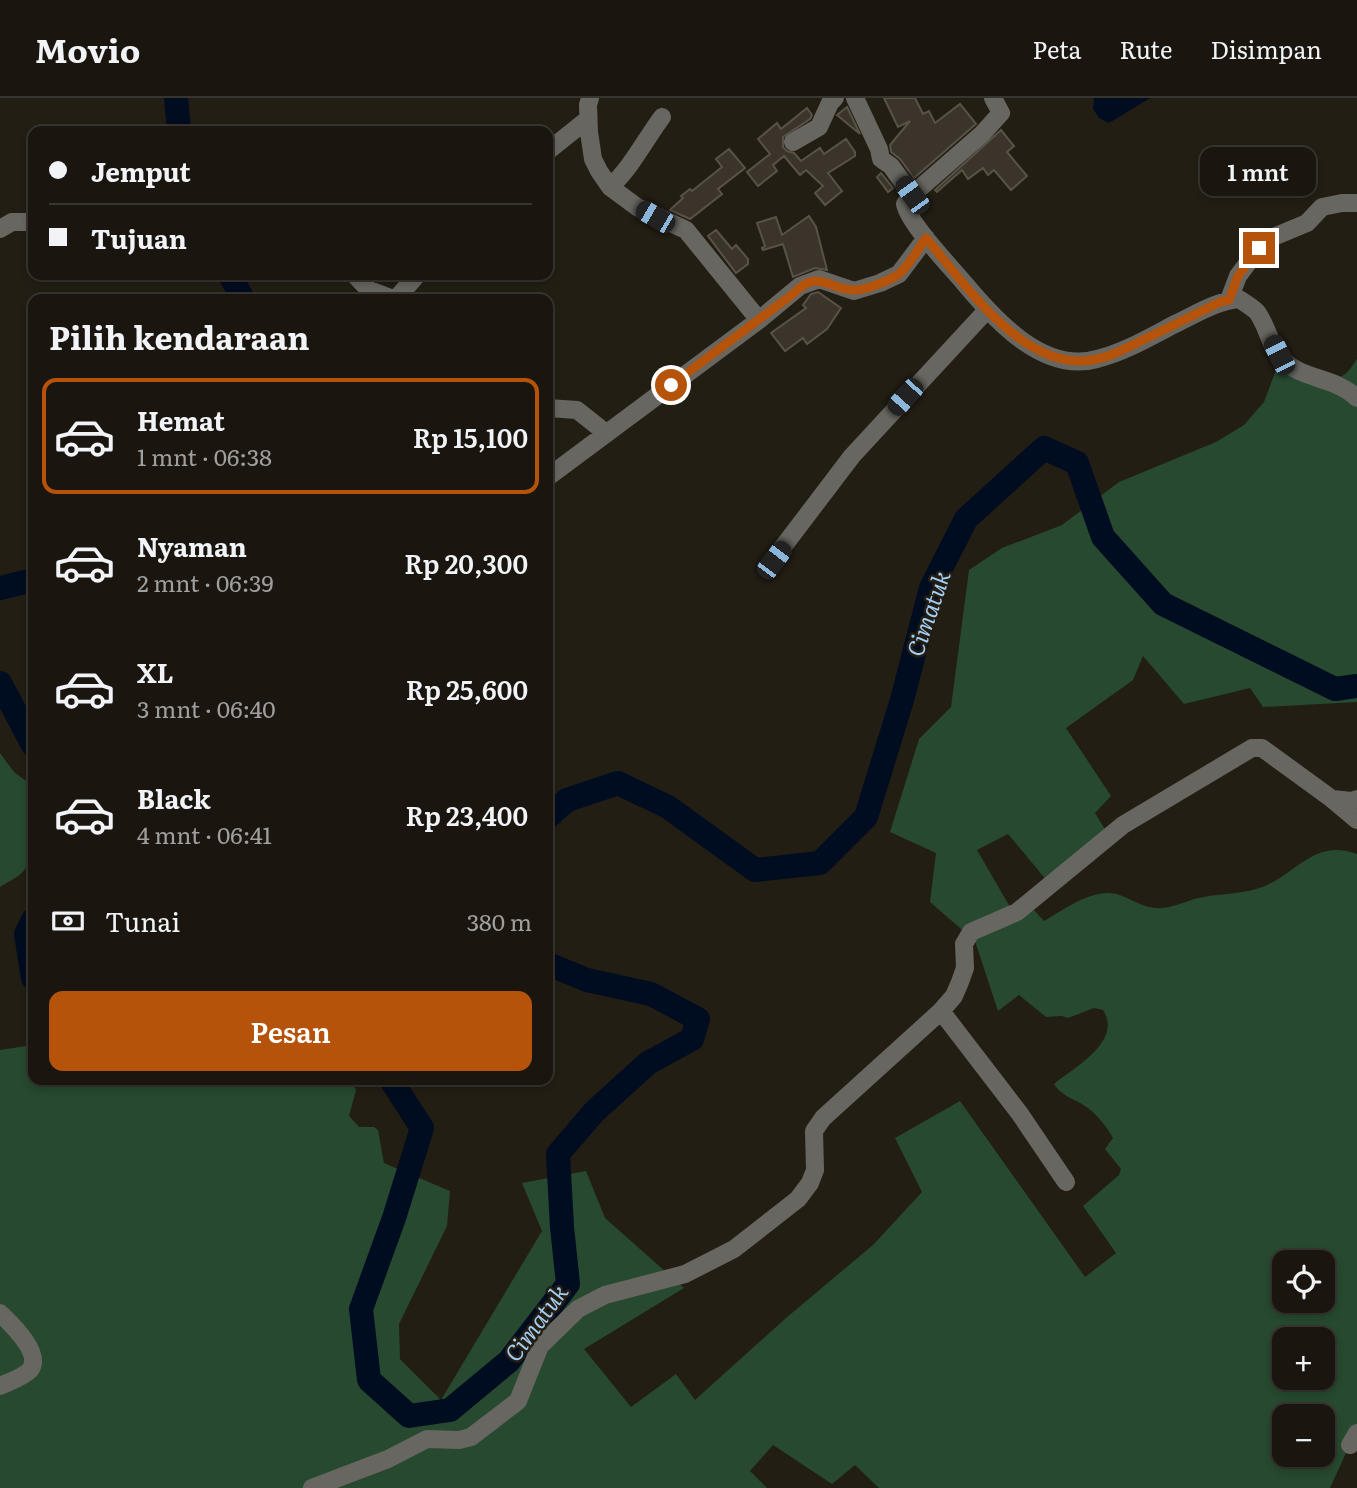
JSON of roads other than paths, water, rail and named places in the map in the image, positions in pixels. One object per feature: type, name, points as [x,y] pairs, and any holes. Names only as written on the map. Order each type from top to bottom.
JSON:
[{"type":"street","points":[[590,98],[588,119],[593,159],[610,187],[637,207],[686,230],[758,320]]},
{"type":"street","points":[[793,142],[819,127],[835,98]]},
{"type":"street","points":[[855,98],[881,159],[891,166],[912,195]]},
{"type":"street","points":[[993,98],[1001,113],[982,134],[905,204],[906,210],[926,238],[987,310],[1037,351],[1081,361],[1095,360],[1118,352],[1220,302],[1239,299],[1256,312],[1279,355],[1286,362],[1304,373],[1340,385],[1357,398]]},
{"type":"street","points":[[610,187],[625,174],[639,148],[662,117]]},
{"type":"street","points":[[553,147],[588,119]]},
{"type":"street","points":[[1229,300],[1238,276],[1259,248],[1271,238],[1307,223],[1322,207],[1357,203]]},
{"type":"street","points":[[0,229],[12,222],[28,222]]},
{"type":"street","points":[[553,473],[800,286],[819,279],[854,290],[890,279],[899,274],[926,238]]},
{"type":"street","points":[[360,280],[369,290],[380,294]]},
{"type":"street","points":[[399,294],[412,280]]},
{"type":"street","points":[[774,560],[852,456],[987,310]]},
{"type":"street","points":[[553,408],[577,410],[606,433]]},
{"type":"street","points":[[312,1488],[388,1459],[427,1439],[459,1440],[471,1437],[518,1401],[540,1346],[578,1309],[605,1295],[685,1274],[734,1248],[798,1199],[810,1183],[815,1170],[814,1131],[823,1118],[941,1011],[954,996],[965,968],[964,944],[971,932],[1017,912],[1123,825],[1252,748],[1262,748],[1357,820]]},
{"type":"street","points":[[1332,799],[1357,799]]},
{"type":"street","points":[[941,1011],[1020,1114],[1066,1182]]},
{"type":"street","points":[[0,1313],[20,1333],[31,1352],[32,1366],[28,1372],[0,1386]]},
{"type":"water","points":[[1094,98],[1150,98],[1109,123],[1099,118],[1093,109]]},
{"type":"waterway","name":"Cimatuk","points":[[176,98],[179,126]]},
{"type":"waterway","name":"Cimatuk","points":[[233,280],[240,294]]},
{"type":"waterway","name":"Cimatuk","points":[[553,813],[567,800],[618,783],[668,807],[755,870],[820,863],[866,817],[902,700],[931,588],[966,519],[1044,448],[1077,463],[1103,537],[1163,604],[1335,689],[1357,686]]},
{"type":"waterway","name":"Cimatuk","points":[[0,588],[28,581]]},
{"type":"waterway","name":"Cimatuk","points":[[0,683],[28,736]]},
{"type":"waterway","name":"Cimatuk","points":[[28,930],[28,947]]},
{"type":"waterway","name":"Cimatuk","points":[[394,1085],[422,1128],[394,1218],[361,1309],[369,1380],[409,1416],[450,1410],[509,1361],[568,1284],[558,1154],[594,1112],[648,1063],[692,1039],[698,1019],[651,994],[587,980],[553,966]]}]
